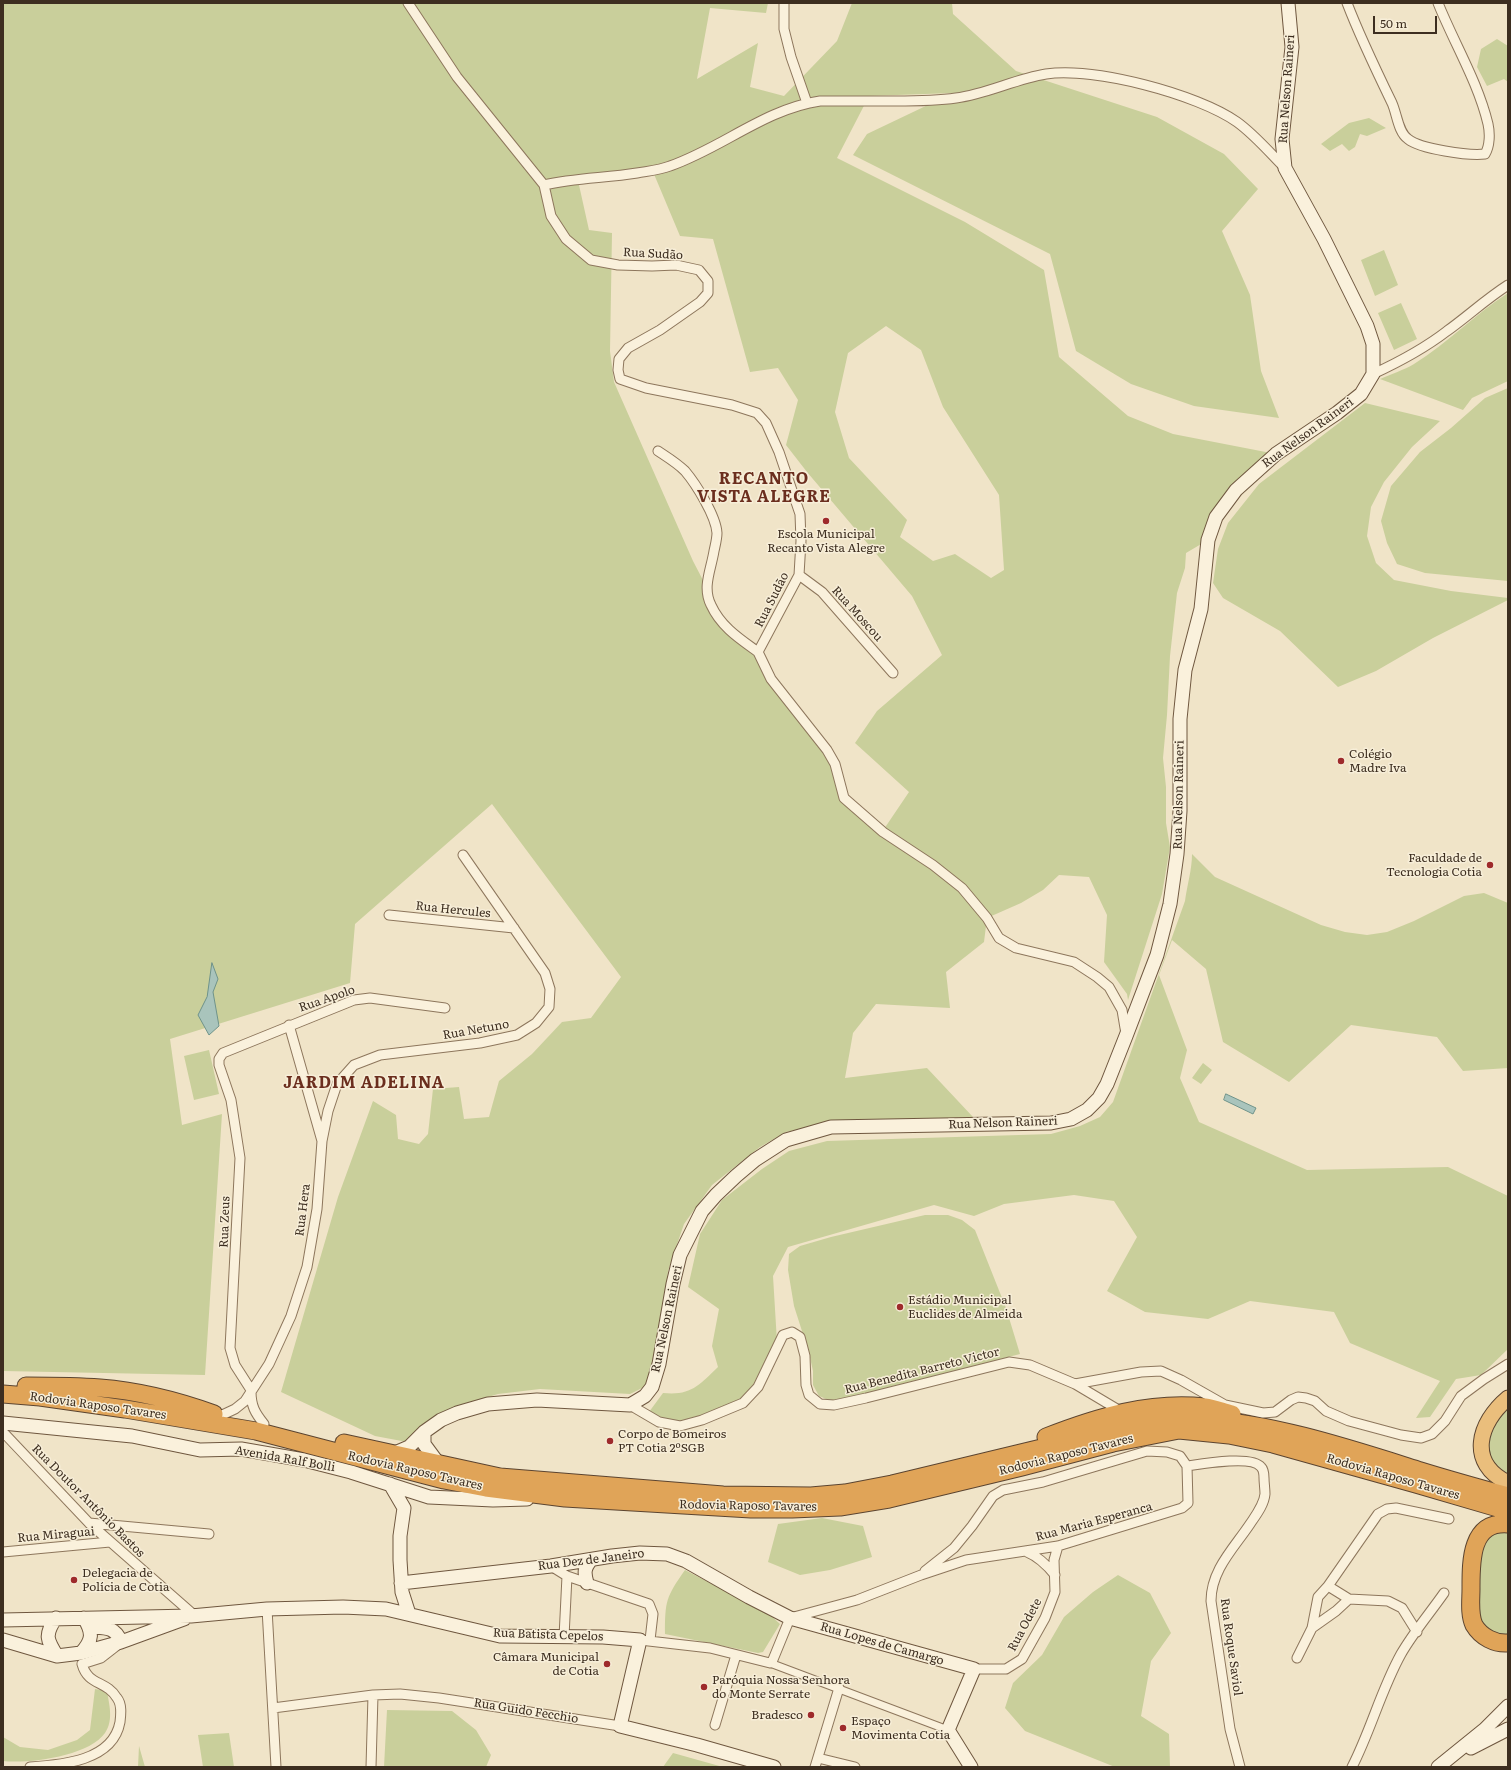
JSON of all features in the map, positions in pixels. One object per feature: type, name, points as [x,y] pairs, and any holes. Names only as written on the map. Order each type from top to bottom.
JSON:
[{"type":"highway","name":"Rodovia Raposo Tavares","points":[[3,1389],[40,1397],[125,1409],[256,1431],[444,1480],[486,1488],[565,1498],[744,1508],[792,1509],[840,1506],[889,1499],[1022,1467],[1113,1443],[1179,1430],[1229,1434],[1272,1444],[1365,1469],[1508,1511]]},
{"type":"highway","name":"Rodovia Raposo Tavares","points":[[3,1389],[59,1392],[218,1415],[500,1477],[723,1495],[811,1496],[845,1493],[892,1484],[1137,1425],[1170,1420],[1199,1419],[1240,1423],[1304,1437],[1508,1496]]},
{"type":"highway","points":[[1508,1398],[1490,1416],[1483,1430],[1482,1444],[1484,1458],[1489,1468],[1497,1478],[1508,1483]]},
{"type":"highway","points":[[3,1404],[20,1408],[125,1409]]},
{"type":"highway","points":[[998,1459],[1085,1422],[1123,1412],[1176,1406],[1207,1407],[1284,1427],[1304,1437]]},
{"type":"highway","points":[[1362,1453],[1441,1470],[1508,1487]]},
{"type":"highway","points":[[1508,1524],[1502,1523],[1490,1527],[1481,1534],[1474,1545],[1471,1562],[1471,1612],[1474,1626],[1486,1638],[1501,1644],[1508,1643]]},
{"type":"main road","name":"Rua Nelson Raineri","points":[[630,1405],[645,1396],[652,1387],[662,1348],[673,1284],[680,1255],[702,1210],[716,1195],[755,1160],[786,1140],[831,1127],[1051,1123],[1071,1119],[1087,1110],[1099,1098],[1107,1084],[1157,955],[1170,904],[1178,854],[1180,818],[1180,719],[1184,670],[1201,609],[1208,540],[1216,517],[1236,490],[1276,454],[1337,413],[1361,394],[1373,374],[1373,344],[1367,326],[1324,239],[1285,168],[1282,139],[1292,47],[1288,3]]},
{"type":"main road","points":[[395,1453],[409,1447],[424,1432],[440,1420],[457,1413],[488,1404],[537,1400],[630,1405]]},
{"type":"main road","name":"Avenida Ralf Bolli","points":[[3,1423],[132,1436],[200,1450],[241,1449],[304,1460],[351,1472],[429,1497],[493,1500],[565,1498]]},
{"type":"main road","points":[[424,1432],[424,1444],[438,1463]]},
{"type":"main road","points":[[390,1484],[404,1508],[400,1536],[402,1587],[409,1614]]},
{"type":"main road","points":[[404,1508],[421,1494]]},
{"type":"main road","name":"Rua Dez de Janeiro","points":[[402,1587],[640,1553],[667,1554],[686,1561],[749,1597],[790,1618]]},
{"type":"main road","points":[[587,1583],[584,1574],[586,1566],[591,1560]]},
{"type":"main road","points":[[386,1609],[402,1587]]},
{"type":"main road","name":"Rua Batista Cepelos","points":[[193,1616],[305,1607],[386,1609],[500,1636],[645,1640]]},
{"type":"main road","points":[[87,1622],[193,1616]]},
{"type":"main road","points":[[3,1640],[57,1656],[80,1653],[121,1642],[159,1630],[193,1616]]},
{"type":"main road","points":[[3,1620],[56,1618],[87,1622],[113,1630],[118,1634],[121,1642]]},
{"type":"main road","points":[[56,1618],[50,1627],[48,1636],[49,1644],[57,1656]]},
{"type":"main road","name":"Rua Lopes de Camargo","points":[[790,1618],[974,1669]]},
{"type":"main road","points":[[80,1653],[89,1644],[91,1636],[87,1622]]},
{"type":"main road","points":[[620,1726],[645,1640]]},
{"type":"main road","points":[[968,1766],[948,1730],[974,1669]]},
{"type":"main road","points":[[1440,1767],[1485,1729],[1508,1706]]},
{"type":"main road","name":"Rua Guido Fecchio","points":[[620,1726],[697,1745],[774,1767]]},
{"type":"main road","points":[[1440,1767],[1478,1744],[1508,1729]]},
{"type":"street","points":[[408,3],[457,77],[544,185],[664,169],[775,114],[807,103],[820,101],[932,101],[956,98],[1046,74],[1086,73],[1134,82],[1178,96],[1224,114],[1246,130],[1285,168]]},
{"type":"street","points":[[784,3],[784,29],[791,57],[807,103]]},
{"type":"street","points":[[1347,3],[1392,105],[1401,130],[1408,139],[1422,146],[1447,151],[1478,155],[1485,154],[1488,149],[1488,125],[1478,95],[1438,3]]},
{"type":"street","name":"Rua Sudão","points":[[544,185],[551,216],[566,239],[591,260],[625,265],[676,265],[699,270],[708,281],[708,292],[700,302],[660,330],[628,348],[619,359],[618,370],[620,378],[646,388],[732,405],[757,413],[766,423],[784,466],[800,514],[801,541],[799,575],[758,652]]},
{"type":"street","points":[[1373,374],[1393,365],[1448,331],[1474,309],[1508,285]]},
{"type":"street","points":[[658,451],[674,461],[685,471],[700,493],[714,520],[716,533],[714,552],[706,586],[711,605],[730,632],[758,652],[771,679],[827,750],[835,764],[844,798],[883,832],[932,865],[962,888],[987,918],[999,938],[1016,948],[1074,962],[1097,977],[1108,987],[1122,1010],[1126,1036]]},
{"type":"street","name":"Rua Moscou","points":[[799,575],[822,592],[893,673]]},
{"type":"street","name":"Rua Netuno","points":[[322,1141],[328,1111],[337,1084],[354,1065],[380,1055],[480,1044],[517,1035],[536,1023],[548,1007],[550,989],[545,973],[463,856]]},
{"type":"street","name":"Rua Hercules","points":[[390,915],[514,928]]},
{"type":"street","name":"Rua Apolo","points":[[223,1053],[289,1025],[354,1000],[370,998],[445,1008]]},
{"type":"street","name":"Rua Hera","points":[[218,1415],[240,1405],[245,1400],[269,1364],[291,1316],[307,1268],[317,1209],[322,1141],[289,1025]]},
{"type":"street","name":"Rua Zeus","points":[[223,1053],[219,1059],[218,1065],[231,1100],[240,1158],[230,1348],[235,1365],[251,1390]]},
{"type":"street","name":"Rua Benedita Barreto Victor","points":[[630,1405],[659,1422],[680,1426],[702,1420],[743,1403],[758,1387],[783,1335],[792,1332],[800,1337],[802,1343],[805,1356],[806,1385],[809,1395],[820,1404],[834,1405],[866,1398],[1009,1362],[1030,1365],[1075,1384]]},
{"type":"street","points":[[1075,1384],[1141,1372],[1161,1372],[1181,1380],[1225,1404],[1263,1413],[1275,1412],[1291,1400],[1298,1397],[1306,1398],[1315,1401],[1326,1411],[1348,1421],[1401,1435],[1421,1438],[1432,1434],[1445,1421],[1462,1396],[1484,1379],[1508,1364]]},
{"type":"street","points":[[1075,1384],[1123,1412]]},
{"type":"street","points":[[251,1390],[251,1402],[254,1413],[264,1424]]},
{"type":"street","name":"Rua Doutor Antônio Bastos","points":[[3,1432],[89,1522],[193,1616]]},
{"type":"street","points":[[921,1575],[954,1548],[972,1526],[993,1496],[1003,1490],[1043,1482],[1147,1451],[1166,1452],[1180,1456],[1187,1466]]},
{"type":"street","name":"Rua Roque Saviol","points":[[1187,1466],[1222,1461],[1240,1461],[1257,1463],[1264,1472],[1265,1494],[1259,1511],[1217,1571],[1211,1588],[1211,1601],[1229,1722],[1240,1767]]},
{"type":"street","name":"Rua Maria Esperanca","points":[[790,1618],[856,1600],[921,1575],[966,1560],[1058,1546],[1182,1508],[1188,1503],[1187,1466]]},
{"type":"street","points":[[1298,1658],[1312,1628],[1318,1597],[1328,1586],[1378,1514],[1387,1508],[1396,1508],[1449,1519]]},
{"type":"street","points":[[89,1522],[209,1534]]},
{"type":"street","name":"Rua Miraguai","points":[[3,1552],[110,1542]]},
{"type":"street","name":"Rua Odete","points":[[974,1669],[1006,1669],[1022,1659],[1045,1618],[1055,1592],[1054,1560],[1058,1546]]},
{"type":"street","points":[[1026,1552],[1035,1556],[1047,1565],[1055,1575]]},
{"type":"street","points":[[551,1566],[567,1576],[649,1604],[653,1614],[645,1640],[710,1648],[770,1663],[948,1730]]},
{"type":"street","points":[[564,1637],[567,1576]]},
{"type":"street","points":[[1328,1586],[1349,1599],[1388,1601],[1402,1608],[1417,1632]]},
{"type":"street","points":[[1352,1767],[1362,1748],[1384,1689],[1401,1653],[1444,1593]]},
{"type":"street","points":[[1312,1628],[1336,1611],[1349,1599]]},
{"type":"street","points":[[267,1609],[276,1767]]},
{"type":"street","points":[[770,1663],[772,1662],[790,1618]]},
{"type":"street","points":[[30,1767],[63,1765],[82,1760],[97,1752],[112,1741],[119,1730],[122,1714],[118,1699],[108,1687],[91,1679],[85,1674],[82,1664],[101,1658],[121,1642]]},
{"type":"street","points":[[715,1725],[736,1655]]},
{"type":"street","points":[[815,1767],[839,1688]]},
{"type":"street","name":"Rua Guido Fecchio","points":[[273,1708],[373,1695],[400,1694],[439,1698],[620,1726]]},
{"type":"street","points":[[372,1767],[373,1695]]},
{"type":"street","points":[[818,1758],[855,1767]]},
{"type":"green space","points":[[3,3],[768,3],[766,13],[710,8],[697,79],[758,43],[750,87],[784,96],[837,41],[852,3],[952,3],[953,14],[1016,71],[1157,117],[1224,154],[1258,189],[1222,231],[1250,295],[1261,371],[1279,418],[1194,406],[1131,384],[1076,351],[1050,254],[853,155],[867,134],[953,93],[869,96],[837,158],[965,222],[1044,270],[1059,357],[1128,416],[1173,434],[1276,454],[1236,490],[1208,540],[1186,553],[1185,568],[1177,593],[1170,656],[1163,758],[1166,787],[1166,823],[1170,847],[1162,894],[1128,1000],[1127,994],[1104,962],[1107,915],[1089,877],[1059,875],[1043,890],[1021,903],[987,918],[984,942],[946,972],[950,1008],[876,1004],[853,1033],[845,1078],[927,1068],[973,1117],[820,1125],[786,1132],[760,1147],[712,1185],[684,1224],[668,1271],[662,1345],[650,1379],[642,1388],[630,1394],[540,1389],[498,1394],[472,1402],[407,1442],[375,1436],[281,1392],[338,1197],[373,1101],[396,1115],[398,1139],[419,1144],[428,1134],[433,1089],[459,1087],[464,1119],[489,1117],[499,1081],[532,1054],[562,1022],[591,1018],[621,977],[492,804],[355,924],[350,983],[170,1039],[182,1125],[222,1114],[205,1375],[3,1371]],"holes":[[[651,167],[680,236],[713,239],[750,372],[778,368],[798,400],[786,445],[912,596],[942,655],[877,711],[855,743],[909,792],[884,829],[844,798],[827,750],[771,679],[758,652],[730,632],[711,605],[706,586],[693,561],[614,382],[610,351],[612,233],[589,230],[577,176]],[[886,326],[921,350],[943,407],[999,495],[1004,570],[991,578],[955,554],[933,561],[900,537],[907,520],[849,458],[835,412],[848,353]]]},
{"type":"green space","points":[[1497,39],[1508,46],[1508,82],[1504,79],[1487,86],[1477,67],[1481,49]]},
{"type":"green space","points":[[1369,118],[1386,128],[1367,136],[1360,134],[1355,147],[1349,151],[1342,144],[1330,151],[1321,144],[1349,123]]},
{"type":"green space","points":[[1384,250],[1398,285],[1375,296],[1361,260]]},
{"type":"green space","points":[[1508,293],[1508,381],[1472,398],[1463,410],[1380,379],[1410,366],[1426,356]]},
{"type":"green space","points":[[1401,303],[1417,339],[1394,350],[1378,313]]},
{"type":"green space","points":[[1508,388],[1508,581],[1425,573],[1397,564],[1387,543],[1381,521],[1391,486],[1420,452],[1451,428],[1485,398]]},
{"type":"green space","points":[[1365,403],[1440,421],[1412,447],[1384,482],[1371,507],[1367,536],[1376,563],[1394,580],[1451,591],[1508,598],[1508,600],[1433,638],[1376,671],[1338,687],[1280,631],[1223,598],[1213,583],[1218,549],[1228,523],[1259,484]]},
{"type":"green space","points":[[1192,854],[1215,877],[1321,925],[1345,932],[1367,935],[1387,932],[1414,921],[1464,896],[1484,893],[1508,903],[1508,1068],[1463,1071],[1437,1037],[1351,1025],[1289,1082],[1223,1042],[1206,969],[1172,940],[1159,975],[1187,1050],[1180,1078],[1199,1122],[1307,1170],[1448,1167],[1508,1196],[1508,1349],[1481,1375],[1456,1379],[1430,1417],[1416,1418],[1440,1381],[1350,1343],[1334,1312],[1250,1301],[1208,1319],[1145,1312],[1107,1291],[1137,1237],[1114,1201],[1074,1195],[1004,1204],[974,1216],[934,1205],[788,1247],[773,1276],[777,1342],[757,1385],[742,1402],[679,1424],[658,1421],[649,1412],[663,1393],[681,1393],[688,1391],[700,1384],[718,1367],[712,1346],[719,1309],[688,1287],[700,1234],[722,1200],[762,1169],[789,1151],[827,1141],[1051,1134],[1080,1126],[1100,1117],[1113,1102],[1185,901]]},
{"type":"green space","points":[[209,1050],[219,1094],[194,1100],[184,1056]]},
{"type":"green space","points":[[1203,1063],[1212,1070],[1201,1084],[1192,1078]]},
{"type":"green space","name":"Estádio Municipal Euclides de Almeida","points":[[925,1215],[948,1215],[962,1220],[975,1230],[1006,1308],[1020,1354],[833,1402],[819,1396],[813,1385],[813,1371],[809,1353],[794,1306],[788,1270],[789,1254],[800,1246],[831,1237]]},
{"type":"green space","points":[[1508,1406],[1508,1475],[1491,1462],[1487,1451],[1491,1421]]},
{"type":"green space","points":[[822,1518],[863,1526],[872,1557],[830,1570],[800,1575],[768,1562],[778,1524]]},
{"type":"green space","points":[[1508,1529],[1508,1637],[1495,1635],[1479,1622],[1477,1548],[1483,1538]]},
{"type":"green space","points":[[685,1570],[768,1613],[780,1624],[763,1652],[758,1653],[665,1634],[665,1614],[670,1593]]},
{"type":"green space","points":[[1118,1575],[1150,1593],[1171,1633],[1151,1661],[1141,1716],[1169,1734],[1170,1767],[1115,1767],[1025,1731],[1005,1708],[1013,1683],[1042,1655],[1064,1617],[1093,1592]]},
{"type":"green space","points":[[95,1689],[107,1691],[110,1712],[108,1728],[97,1741],[86,1748],[58,1757],[42,1760],[14,1762],[3,1761],[3,1737],[20,1747],[48,1750],[77,1740],[90,1730]]},
{"type":"green space","points":[[387,1710],[452,1711],[476,1730],[491,1755],[486,1767],[384,1767]]},
{"type":"green space","points":[[229,1733],[234,1767],[203,1767],[198,1735]]},
{"type":"green space","points":[[139,1746],[145,1767],[138,1767]]},
{"type":"green space","points":[[673,1753],[723,1767],[663,1767]]},
{"type":"water","points":[[212,963],[218,979],[213,992],[219,1026],[209,1035],[198,1015],[207,997]]},
{"type":"water","points":[[1226,1094],[1256,1108],[1253,1114],[1224,1100]]},
{"type":"place","name":"Escola Municipal Recanto Vista Alegre","points":[[826,521]]},
{"type":"place","name":"Colégio Madre Iva","points":[[1341,761]]},
{"type":"place","name":"Faculdade de Tecnologia Cotia","points":[[1490,865]]},
{"type":"place","name":"Estádio Municipal Euclides de Almeida","points":[[900,1307]]},
{"type":"place","name":"Corpo de Bomeiros PT Cotia 2ºSGB","points":[[610,1441]]},
{"type":"place","name":"Delegacia de Polícia de Cotia","points":[[74,1580]]},
{"type":"place","name":"Câmara Municipal de Cotia","points":[[607,1664]]},
{"type":"place","name":"Paróquia Nossa Senhora do Monte Serrate","points":[[704,1687]]},
{"type":"place","name":"Bradesco","points":[[811,1715]]},
{"type":"place","name":"Espaço Movimenta Cotia","points":[[843,1728]]},
{"type":"district","name":"RECANTO VISTA ALEGRE","points":[[764,488]]},
{"type":"district","name":"JARDIM ADELINA","points":[[364,1083]]}]
